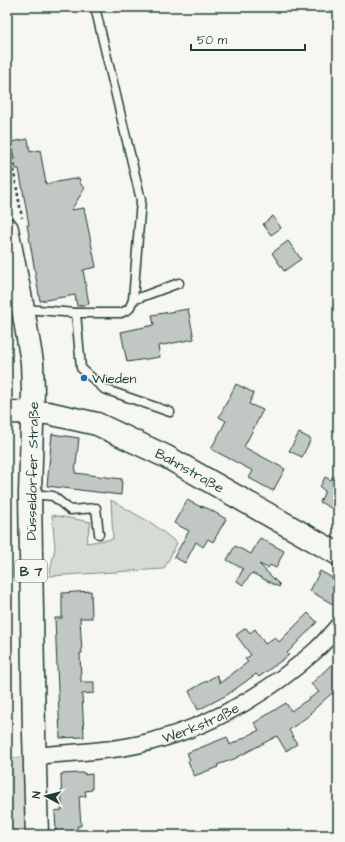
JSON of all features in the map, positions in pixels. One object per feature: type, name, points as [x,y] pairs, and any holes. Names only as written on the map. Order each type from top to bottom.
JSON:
[{"type":"main road","name":"Düsseldorfer Straße","points":[[7,229],[32,362],[34,391],[30,494],[34,756],[37,835]]},
{"type":"main road","name":"Bahnstraße","points":[[7,412],[32,412],[59,415],[97,424],[167,457],[338,554]]},
{"type":"street","name":"Werkstraße","points":[[34,756],[108,749],[148,742],[183,732],[232,710],[274,683],[316,650],[338,626]]},
{"type":"lane","points":[[23,309],[76,313],[121,313],[128,308],[133,300],[141,200],[95,7]]},
{"type":"lane","points":[[133,300],[178,283]]},
{"type":"lane","points":[[76,313],[81,368],[104,389],[170,412]]},
{"type":"lane","points":[[30,494],[53,496],[70,510],[96,508],[99,534]]},
{"type":"shaded area","points":[[111,500],[153,524],[177,543],[164,569],[49,576],[55,548],[52,515],[91,522],[86,543],[113,539]]},
{"type":"shaded area","points":[[24,757],[27,835],[7,835],[7,758]]},
{"type":"building","points":[[28,139],[30,152],[40,150],[46,184],[79,178],[81,185],[85,188],[71,210],[84,208],[96,267],[83,270],[89,304],[77,306],[75,295],[40,301],[19,169],[16,169],[11,142]]},
{"type":"building","points":[[273,216],[281,228],[271,235],[263,224]]},
{"type":"building","points":[[288,241],[301,259],[284,271],[272,253]]},
{"type":"building","points":[[188,309],[194,339],[158,346],[160,357],[127,362],[121,332],[154,325],[152,315]]},
{"type":"building","points":[[236,384],[254,393],[249,404],[263,410],[244,447],[285,469],[273,491],[249,478],[253,471],[211,449],[226,421],[219,417]]},
{"type":"building","points":[[299,433],[311,439],[302,457],[289,451]]},
{"type":"building","points":[[52,434],[79,438],[75,473],[122,479],[121,495],[47,486]]},
{"type":"building","points":[[338,466],[338,512],[320,502],[325,491],[320,487],[325,477],[331,480]]},
{"type":"building","points":[[187,500],[209,509],[226,519],[213,542],[208,539],[203,547],[196,542],[185,563],[174,557],[189,531],[174,523]]},
{"type":"building","points":[[260,538],[284,551],[276,568],[270,565],[268,568],[259,564],[280,585],[279,587],[252,573],[243,585],[237,581],[243,569],[227,560],[235,546],[251,554]]},
{"type":"building","points":[[320,571],[338,581],[338,607],[310,591]]},
{"type":"building","points":[[91,591],[92,618],[80,618],[82,653],[80,653],[81,682],[94,682],[94,693],[82,694],[84,737],[60,738],[55,618],[62,618],[62,593]]},
{"type":"building","points":[[308,613],[317,622],[287,653],[289,655],[259,677],[256,674],[227,695],[198,710],[189,691],[217,675],[220,683],[248,662],[245,659],[251,655],[236,635],[246,628],[250,633],[255,629],[265,644],[275,637],[279,642]]},
{"type":"building","points":[[332,664],[338,670],[338,700],[332,693],[310,713],[311,714],[289,730],[297,744],[286,751],[277,736],[234,759],[217,765],[218,767],[194,776],[188,761],[190,760],[187,753],[227,737],[230,745],[259,730],[254,723],[286,703],[291,711],[319,692],[311,684]]},
{"type":"building","points":[[85,773],[85,775],[92,774],[92,790],[85,791],[86,796],[79,797],[81,826],[77,826],[78,834],[56,835],[55,811],[62,810],[61,774]]},
{"type":"place","name":"Wieden","points":[[84,378]]}]
